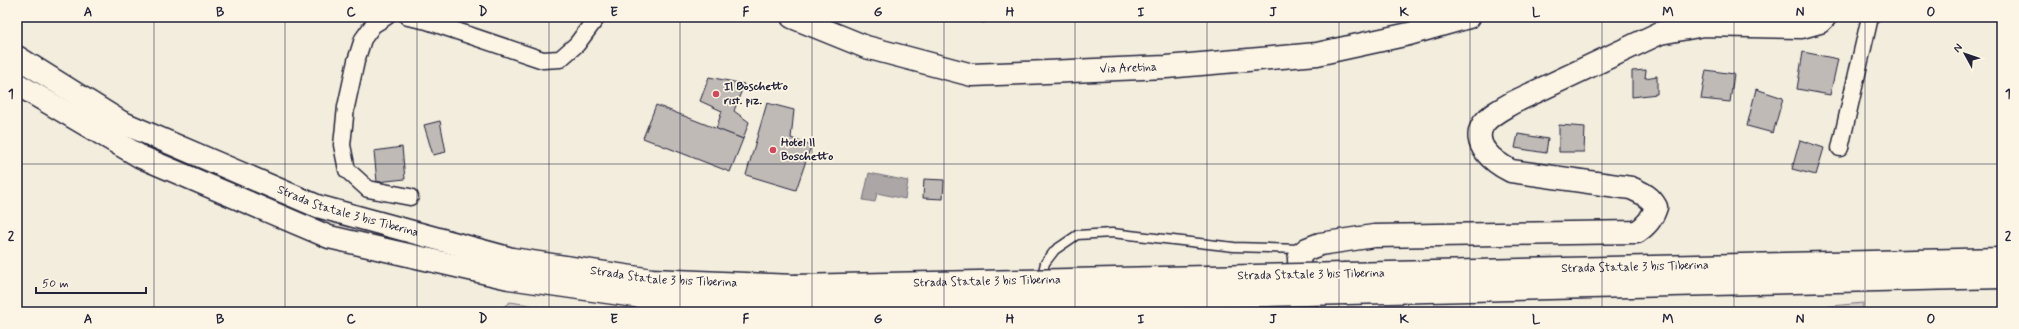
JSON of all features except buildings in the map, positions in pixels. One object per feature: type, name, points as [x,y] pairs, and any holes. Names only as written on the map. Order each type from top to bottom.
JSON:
[{"type":"main road","name":"Via Aretina","points":[[792,17],[866,47],[972,75],[1166,66],[1317,54],[1409,34],[1469,17]]},
{"type":"main road","points":[[1306,312],[1302,307],[1299,259],[1301,254],[1307,249],[1320,244],[1374,236],[1636,232],[1650,221],[1656,207],[1652,200],[1645,195],[1631,188],[1511,171],[1499,165],[1482,148],[1480,134],[1484,124],[1495,113],[1512,103],[1660,33],[1704,25],[1802,27],[1820,22],[1825,17]]},
{"type":"main road","name":"Strada Statale 3 bis Tiberina","points":[[17,57],[121,122],[317,206],[512,260],[652,280],[795,296]]},
{"type":"main road","name":"Strada Statale 3 bis Tiberina","points":[[17,84],[141,157],[329,237],[509,278],[641,297],[795,296],[1347,283],[2002,259]]},
{"type":"main road","name":"Strada Statale 3 bis Tiberina","points":[[1347,283],[2002,277]]},
{"type":"street","points":[[386,17],[373,25],[363,39],[356,61],[346,107],[342,145],[347,170],[368,189],[410,197]]},
{"type":"street","points":[[408,17],[427,21],[543,60],[560,59],[577,44],[597,17]]},
{"type":"street","points":[[1840,148],[1870,17]]},
{"type":"lane","points":[[1034,312],[1045,263],[1055,250],[1077,235],[1112,233],[1234,247],[1307,249]]},
{"type":"shaded area","points":[[869,173],[908,181],[905,199],[877,193],[875,202],[863,200]]},
{"type":"shaded area","points":[[510,302],[575,312],[496,312]]},
{"type":"shaded area","points":[[1863,303],[1862,312],[1770,312]]},
{"type":"place","name":"Il Boschetto rist. piz.","points":[[716,94]]},
{"type":"place","name":"Hotel Il Boschetto","points":[[773,150]]}]
